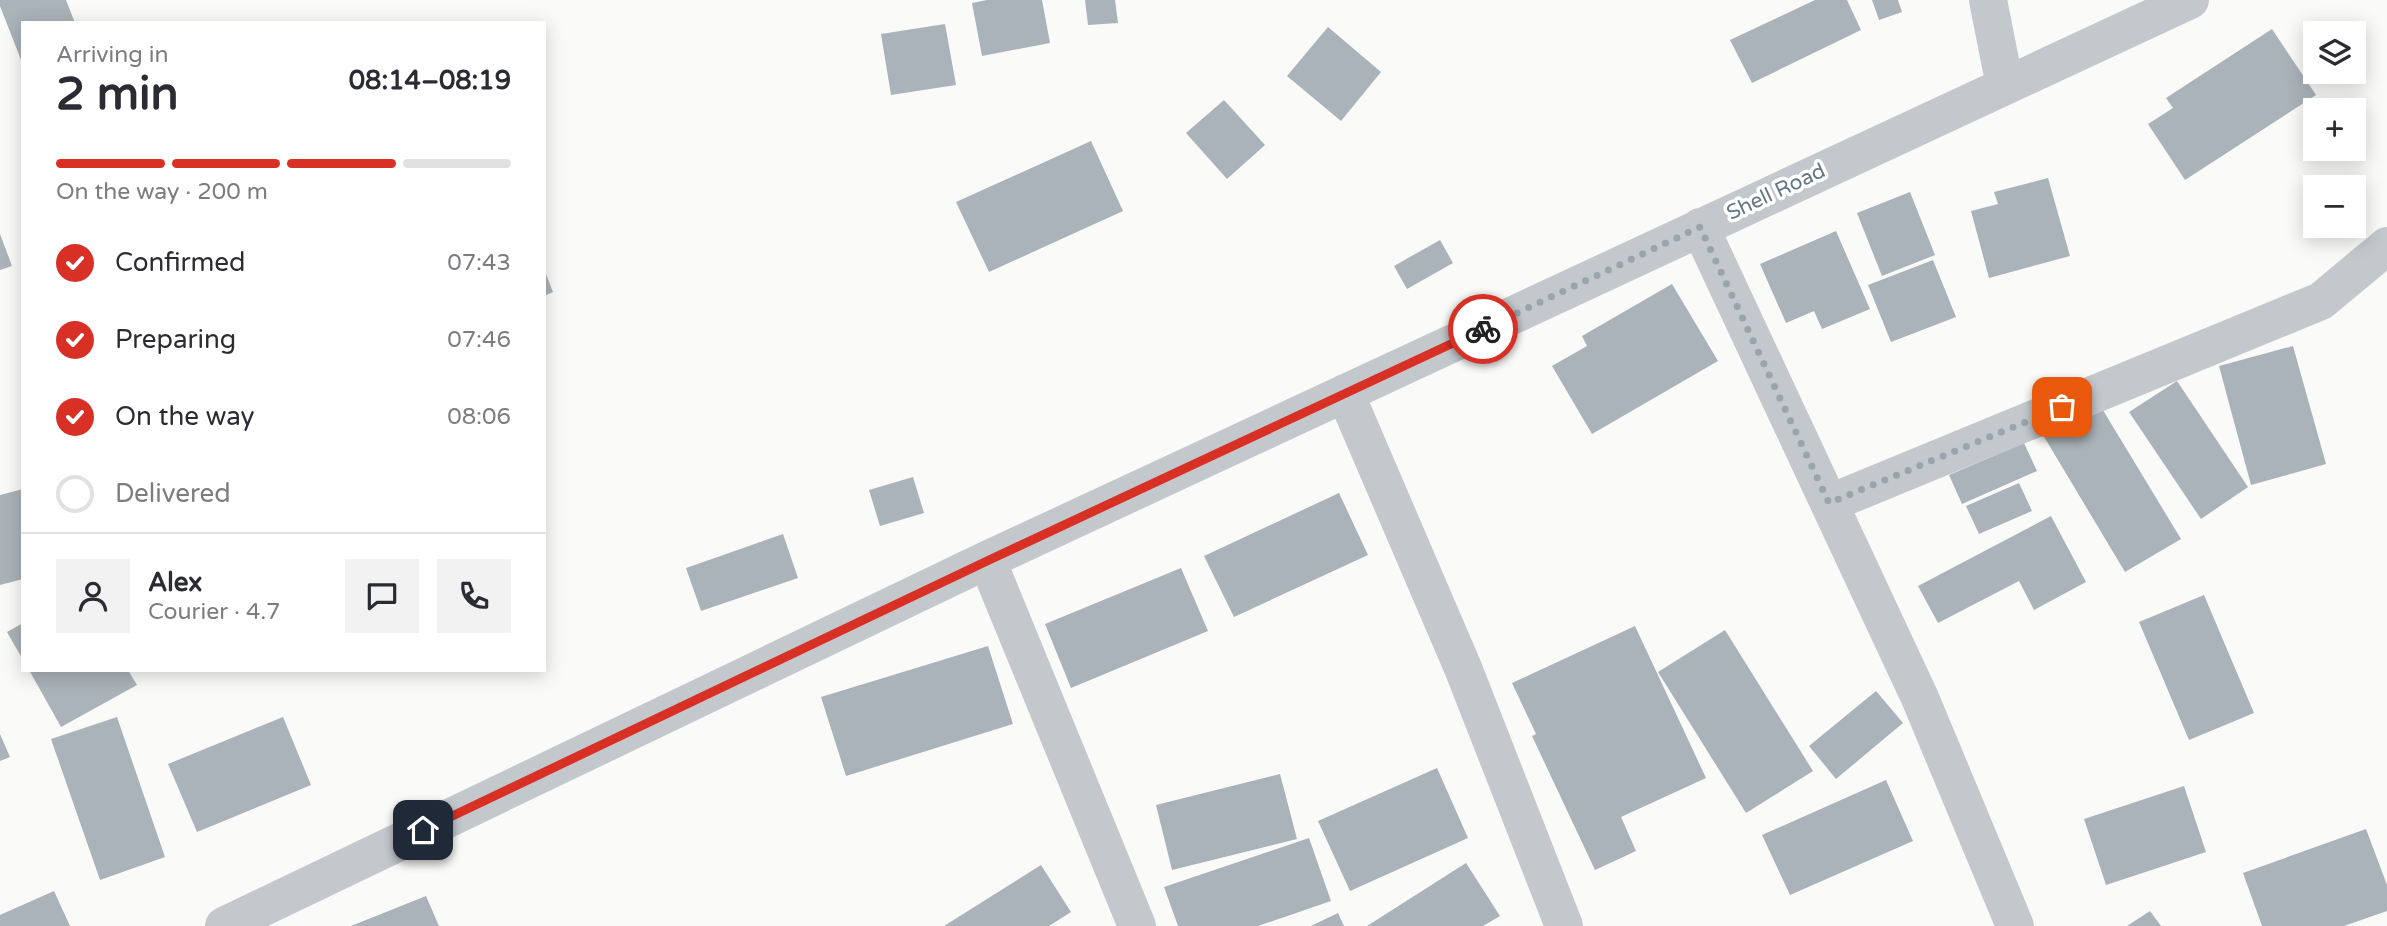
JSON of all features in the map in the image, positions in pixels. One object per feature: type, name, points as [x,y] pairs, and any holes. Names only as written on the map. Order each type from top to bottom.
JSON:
[{"type":"street","points":[[1988,0],[2005,86]]},
{"type":"street","name":"Shell Road","points":[[224,926],[987,561],[2190,0]]},
{"type":"street","points":[[1700,227],[1920,698],[2014,926]]},
{"type":"street","points":[[1829,503],[2321,300],[2387,246]]},
{"type":"street","points":[[1345,393],[1463,668],[1564,926]]},
{"type":"street","points":[[987,561],[1137,926]]},
{"type":"building","points":[[0,0],[66,0],[74,21],[21,21],[21,60]]},
{"type":"building","points":[[987,0],[1042,0],[1050,43],[982,56],[972,3]]},
{"type":"building","points":[[1085,0],[1115,0],[1118,23],[1088,25]]},
{"type":"building","points":[[1815,0],[1847,0],[1861,30],[1752,83],[1730,40]]},
{"type":"building","points":[[1872,0],[1898,0],[1902,12],[1879,20]]},
{"type":"building","points":[[945,24],[956,85],[891,95],[881,34]]},
{"type":"building","points":[[1328,27],[1381,72],[1341,121],[1287,76]]},
{"type":"building","points":[[2272,29],[2303,76],[2303,84],[2309,84],[2316,95],[2303,98],[2303,103],[2185,180],[2148,124],[2173,108],[2166,98]]},
{"type":"building","points":[[1224,100],[1265,145],[1227,179],[1186,133]]},
{"type":"building","points":[[1091,141],[1123,211],[989,272],[956,202]]},
{"type":"building","points":[[2048,178],[2070,256],[1989,278],[1971,211],[1998,204],[1994,192]]},
{"type":"building","points":[[1910,192],[1935,255],[1882,276],[1857,213]]},
{"type":"building","points":[[1836,231],[1870,309],[1822,329],[1814,311],[1786,323],[1760,264]]},
{"type":"building","points":[[0,234],[12,266],[0,270]]},
{"type":"building","points":[[1440,240],[1453,263],[1407,289],[1394,266]]},
{"type":"building","points":[[1933,260],[1956,317],[1891,342],[1868,285]]},
{"type":"building","points":[[546,274],[553,292],[546,295]]},
{"type":"building","points":[[1672,284],[1718,361],[1592,434],[1552,366],[1587,346],[1582,336]]},
{"type":"building","points":[[2293,346],[2326,464],[2251,485],[2219,366]]},
{"type":"building","points":[[2177,381],[2248,487],[2201,519],[2129,412]]},
{"type":"building","points":[[2098,402],[2181,539],[2125,572],[2043,435]]},
{"type":"building","points":[[2024,443],[2037,471],[1962,504],[1949,475]]},
{"type":"building","points":[[913,477],[924,513],[880,526],[869,490]]},
{"type":"building","points":[[2019,483],[2032,511],[1979,534],[1966,506]]},
{"type":"building","points":[[21,490],[21,580],[0,585],[0,495]]},
{"type":"building","points":[[1339,493],[1368,555],[1234,617],[1204,556]]},
{"type":"building","points":[[2051,516],[2086,582],[2034,610],[2019,581],[1938,623],[1918,586]]},
{"type":"building","points":[[783,534],[798,578],[701,611],[686,568]]},
{"type":"building","points":[[1181,568],[1208,631],[1071,688],[1045,624]]},
{"type":"building","points":[[2204,595],[2254,713],[2189,740],[2139,622]]},
{"type":"building","points":[[21,624],[21,656],[7,632]]},
{"type":"building","points":[[1635,626],[1706,778],[1621,817],[1636,851],[1595,870],[1532,736],[1536,734],[1512,683]]},
{"type":"building","points":[[1725,630],[1813,771],[1746,813],[1658,672]]},
{"type":"building","points":[[988,646],[1013,724],[846,776],[821,697]]},
{"type":"building","points":[[30,672],[129,672],[137,685],[61,727]]},
{"type":"building","points":[[1876,691],[1903,723],[1836,779],[1809,746]]},
{"type":"building","points":[[117,717],[165,857],[100,880],[51,739]]},
{"type":"building","points":[[283,717],[311,785],[197,832],[168,764]]},
{"type":"building","points":[[0,734],[10,757],[0,761]]},
{"type":"building","points":[[1437,768],[1468,838],[1350,891],[1318,821]]},
{"type":"building","points":[[1280,774],[1297,839],[1172,870],[1156,805]]},
{"type":"building","points":[[1886,780],[1913,841],[1790,895],[1762,835]]},
{"type":"building","points":[[2184,786],[2206,852],[2106,885],[2084,819]]},
{"type":"building","points":[[2366,829],[2387,885],[2387,911],[2344,926],[2262,926],[2243,873]]},
{"type":"building","points":[[1309,838],[1331,901],[1258,926],[1178,926],[1164,887]]},
{"type":"building","points":[[1466,863],[1500,916],[1483,926],[1367,926]]},
{"type":"building","points":[[1041,865],[1071,912],[1049,926],[944,926]]},
{"type":"building","points":[[54,891],[70,926],[0,926],[0,915]]},
{"type":"building","points":[[426,896],[439,926],[351,926]]},
{"type":"building","points":[[2150,911],[2161,926],[2127,926]]},
{"type":"building","points":[[1338,913],[1344,926],[1311,926]]},
{"type":"way so far","points":[[1483,329],[1700,227],[1829,503],[2062,407]]},
{"type":"route","points":[[423,830],[646,722],[1483,329]]}]
